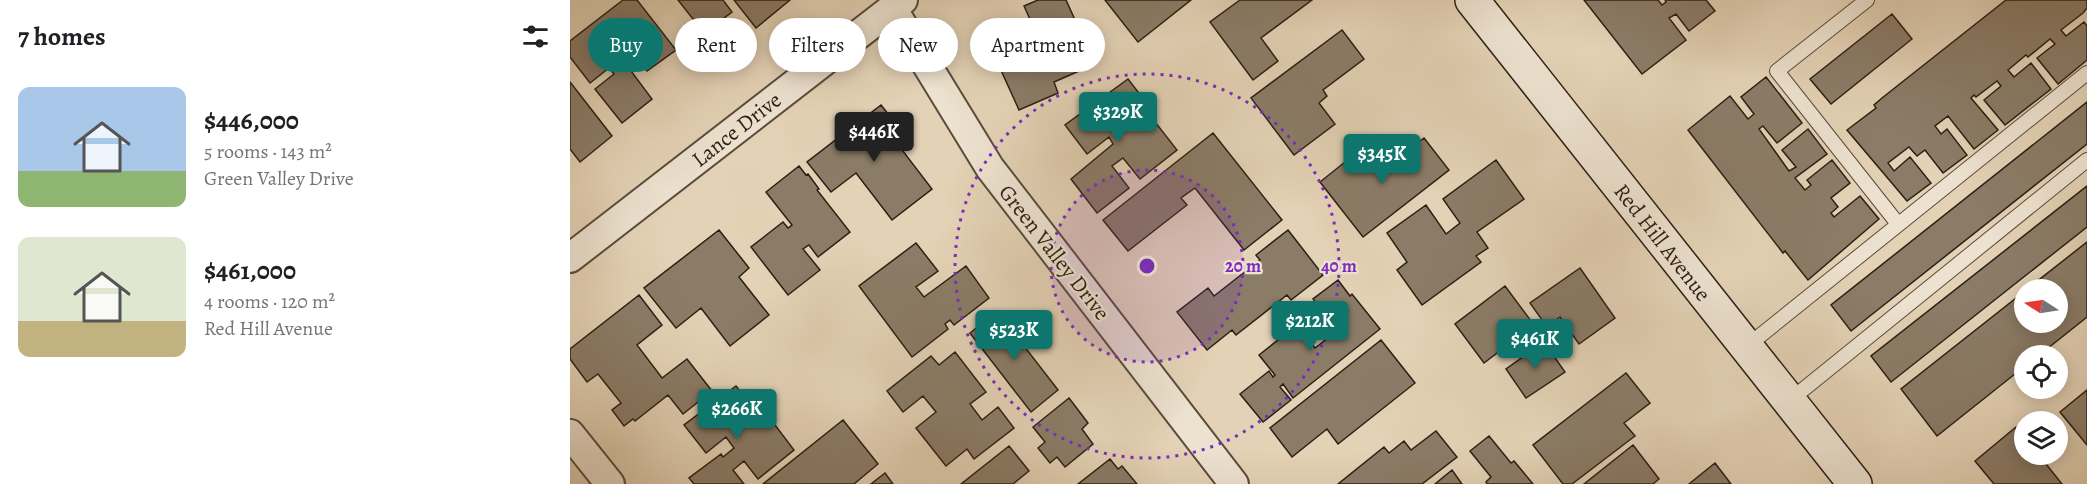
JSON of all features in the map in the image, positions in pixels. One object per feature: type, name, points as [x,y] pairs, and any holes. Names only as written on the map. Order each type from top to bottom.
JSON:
[{"type":"main road","name":"Red Hill Avenue","points":[[1472,0],[1855,484]]},
{"type":"street","name":"Lance Drive","points":[[570,258],[897,4]]},
{"type":"street","name":"Green Valley Drive","points":[[897,4],[990,168],[1234,484]]},
{"type":"street","points":[[570,434],[610,484]]},
{"type":"lane","points":[[1867,0],[1777,71],[1898,224]]},
{"type":"lane","points":[[1746,346],[2087,73]]},
{"type":"lane","points":[[1789,401],[2087,160]]},
{"type":"building","points":[[623,0],[637,0],[651,18],[600,18]]},
{"type":"building","points":[[678,0],[723,0],[732,12],[724,18],[692,18]]},
{"type":"building","points":[[734,0],[790,0],[757,27],[757,18],[748,18]]},
{"type":"building","points":[[1038,0],[1066,0],[1074,18],[1029,18],[1024,6]]},
{"type":"building","points":[[1105,0],[1191,0],[1138,42]]},
{"type":"building","points":[[1240,0],[1312,0],[1261,38],[1278,61],[1253,80],[1210,22]]},
{"type":"building","points":[[1584,0],[1658,0],[1662,5],[1666,2],[1665,0],[1706,0],[1715,11],[1689,31],[1676,14],[1669,18],[1686,40],[1642,74]]},
{"type":"building","points":[[2006,0],[2087,0],[2087,8],[2083,13],[2061,30],[2066,36],[2084,22],[2087,26],[2087,60],[2058,84],[2037,58],[2055,44],[2050,39],[2028,57],[2026,55],[2008,70],[2014,77],[2031,63],[2051,89],[2005,125],[1984,100],[2001,86],[1997,81],[1976,97],[1974,95],[1971,98],[1998,130],[1974,149],[1948,116],[1935,126],[1941,134],[1947,129],[1967,155],[1943,173],[1925,150],[1917,156],[1909,147],[1888,163],[1894,171],[1910,157],[1931,183],[1907,201],[1847,130],[1876,108],[1874,105],[1882,98]]},
{"type":"building","points":[[1892,14],[1912,39],[1831,104],[1810,79]]},
{"type":"building","points":[[588,27],[588,72],[604,72],[590,83],[570,57],[570,41]]},
{"type":"building","points":[[1342,30],[1364,59],[1323,90],[1327,96],[1319,103],[1335,124],[1294,155],[1251,98]]},
{"type":"building","points":[[663,33],[675,49],[663,59]]},
{"type":"building","points":[[612,72],[632,72],[652,99],[622,123],[595,89],[614,74]]},
{"type":"building","points":[[1002,72],[1077,72],[1054,82],[1058,93],[1019,110]]},
{"type":"building","points":[[1766,77],[1802,123],[1777,143],[1763,126],[1759,129],[1789,171],[1796,167],[1782,150],[1808,129],[1827,154],[1795,178],[1805,190],[1811,185],[1807,180],[1832,160],[1850,183],[1831,198],[1838,207],[1831,213],[1834,217],[1860,196],[1879,219],[1808,280],[1785,251],[1783,253],[1688,130],[1730,96],[1748,119],[1754,114],[1741,97]]},
{"type":"building","points":[[1128,79],[1152,110],[1148,113],[1177,150],[1140,179],[1123,158],[1112,166],[1129,188],[1097,213],[1071,179],[1113,144],[1109,137],[1087,154],[1065,125]]},
{"type":"building","points":[[570,82],[612,136],[580,162],[570,149]]},
{"type":"building","points":[[2087,102],[2087,144],[1851,331],[1831,305]]},
{"type":"building","points":[[881,105],[908,139],[899,146],[932,189],[892,220],[856,173],[831,192],[807,162]]},
{"type":"building","points":[[1213,133],[1282,220],[1244,250],[1195,188],[1181,198],[1187,205],[1128,251],[1103,220]]},
{"type":"building","points":[[1424,138],[1449,170],[1363,237],[1320,182],[1360,150],[1378,173]]},
{"type":"building","points":[[1496,160],[1524,199],[1477,232],[1488,248],[1476,256],[1481,262],[1422,305],[1397,270],[1407,262],[1387,233],[1426,205],[1446,234],[1460,223],[1443,199]]},
{"type":"building","points":[[799,166],[806,175],[808,174],[819,189],[817,190],[850,232],[818,257],[809,245],[803,249],[820,270],[788,295],[751,247],[783,222],[788,228],[792,225],[766,192]]},
{"type":"building","points":[[2087,186],[2087,227],[2021,279],[2014,279],[2014,285],[1891,382],[1871,356]]},
{"type":"building","points":[[719,230],[749,268],[739,277],[769,315],[730,346],[701,308],[676,328],[644,288]]},
{"type":"building","points":[[1288,230],[1323,275],[1291,300],[1287,295],[1236,335],[1232,330],[1207,350],[1177,312],[1208,288],[1214,296],[1260,260],[1256,255]]},
{"type":"building","points":[[2087,242],[2087,317],[2068,332],[2068,279],[2040,279]]},
{"type":"building","points":[[916,243],[938,271],[916,287],[924,297],[966,266],[989,298],[954,325],[950,320],[945,324],[948,329],[912,357],[859,286]]},
{"type":"building","points":[[1580,268],[1615,318],[1579,344],[1560,317],[1547,327],[1530,303]]},
{"type":"building","points":[[1338,280],[1380,329],[1293,398],[1283,384],[1280,387],[1291,400],[1263,422],[1240,394],[1269,371],[1273,377],[1275,375],[1259,355],[1297,325],[1315,348],[1333,334],[1321,319],[1326,315],[1313,299]]},
{"type":"building","points":[[1505,286],[1534,325],[1484,363],[1455,324]]},
{"type":"building","points":[[639,295],[662,325],[637,345],[662,378],[687,359],[712,391],[683,414],[668,395],[635,421],[633,419],[624,426],[612,410],[621,403],[598,374],[587,382],[570,359],[570,349]]},
{"type":"building","points":[[2014,300],[2014,333],[2067,333],[2052,345],[2014,345],[2014,375],[1937,436],[1901,389]]},
{"type":"building","points":[[997,311],[1058,390],[1031,412],[970,333]]},
{"type":"building","points":[[1381,340],[1415,383],[1338,444],[1327,429],[1292,457],[1270,428]]},
{"type":"building","points":[[1544,342],[1565,372],[1526,398],[1506,369]]},
{"type":"building","points":[[955,352],[986,392],[970,404],[982,420],[998,407],[1014,428],[974,459],[967,449],[946,466],[916,428],[936,412],[923,396],[903,412],[887,391],[931,356],[939,365]]},
{"type":"building","points":[[1626,373],[1650,403],[1624,423],[1635,436],[1572,484],[1563,484],[1533,445]]},
{"type":"building","points":[[736,386],[761,417],[766,413],[794,450],[758,479],[744,461],[733,470],[744,484],[694,484],[689,478],[721,454],[723,457],[734,448],[726,437],[706,453],[684,425]]},
{"type":"building","points":[[2087,390],[2087,445],[2068,422],[2068,411],[2061,411]]},
{"type":"building","points":[[1069,398],[1088,423],[1082,429],[1093,444],[1065,467],[1057,457],[1050,463],[1038,448],[1045,442],[1033,427]]},
{"type":"building","points":[[843,420],[878,464],[854,484],[763,484]]},
{"type":"building","points":[[2014,429],[2014,465],[2047,465],[2062,484],[1994,484],[1975,461]]},
{"type":"building","points":[[1436,431],[1457,457],[1422,484],[1338,484],[1384,447],[1389,453],[1404,441],[1411,450]]},
{"type":"building","points":[[1489,436],[1511,463],[1514,461],[1533,484],[1487,484],[1486,482],[1491,477],[1470,451]]},
{"type":"building","points":[[1633,445],[1659,479],[1653,484],[1584,484]]},
{"type":"building","points":[[1009,446],[1029,471],[1013,484],[961,484]]},
{"type":"building","points":[[1110,459],[1118,469],[1122,466],[1137,484],[1078,484]]},
{"type":"building","points":[[1715,463],[1731,484],[1689,484]]},
{"type":"building","points":[[1452,470],[1462,484],[1435,484]]},
{"type":"building","points":[[885,473],[893,484],[871,484]]}]
